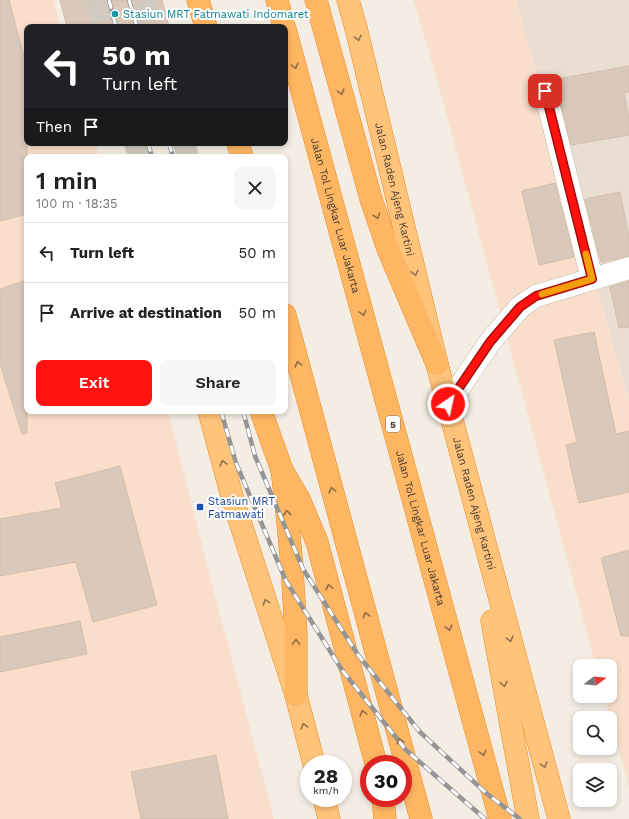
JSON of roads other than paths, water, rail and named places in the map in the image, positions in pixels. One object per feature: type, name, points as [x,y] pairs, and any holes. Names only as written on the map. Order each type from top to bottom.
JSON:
[{"type":"highway","points":[[198,0],[205,24]]},
{"type":"highway","name":"Jalan Tol Lingkar Luar Jakarta","points":[[277,0],[284,24]]},
{"type":"highway","points":[[316,0],[371,199],[391,256],[437,364]]},
{"type":"highway","name":"Jalan Raden Ajeng Kartini","points":[[348,0],[437,364],[559,819]]},
{"type":"highway","name":"Jalan Tol Lingkar Luar Jakarta","points":[[288,39],[500,819]]},
{"type":"highway","points":[[288,326],[421,819]]},
{"type":"highway","points":[[210,414],[233,500],[296,695],[312,755]]},
{"type":"highway","points":[[264,415],[282,470],[292,567],[296,635],[296,695]]},
{"type":"highway","points":[[464,466],[528,819]]},
{"type":"highway","points":[[282,470],[299,499],[317,542],[374,755]]},
{"type":"highway","points":[[326,807],[329,819]]},
{"type":"highway","points":[[384,807],[385,819]]},
{"type":"street","points":[[545,91],[592,279]]},
{"type":"street","points":[[448,404],[490,342],[520,307],[536,296],[629,268]]},
{"type":"tunnel","points":[[96,0],[102,24]]},
{"type":"tunnel","points":[[145,0],[151,24]]},
{"type":"tunnel","points":[[136,146],[138,154]]},
{"type":"tunnel","points":[[185,146],[187,154]]},
{"type":"railway","points":[[109,0],[115,24]]},
{"type":"railway","points":[[129,0],[136,24]]},
{"type":"railway","points":[[149,146],[151,154]]},
{"type":"railway","points":[[170,146],[172,154]]},
{"type":"railway","points":[[222,414],[236,463],[286,581],[342,670],[406,750],[485,819]]},
{"type":"railway","points":[[244,414],[255,456],[303,569],[358,655],[420,732],[486,793],[520,819]]},
{"type":"place","name":"Stasiun MRT Fatmawati Indomaret","points":[[115,14]]},
{"type":"place","name":"Stasiun MRT Fatmawati","points":[[200,507]]}]
